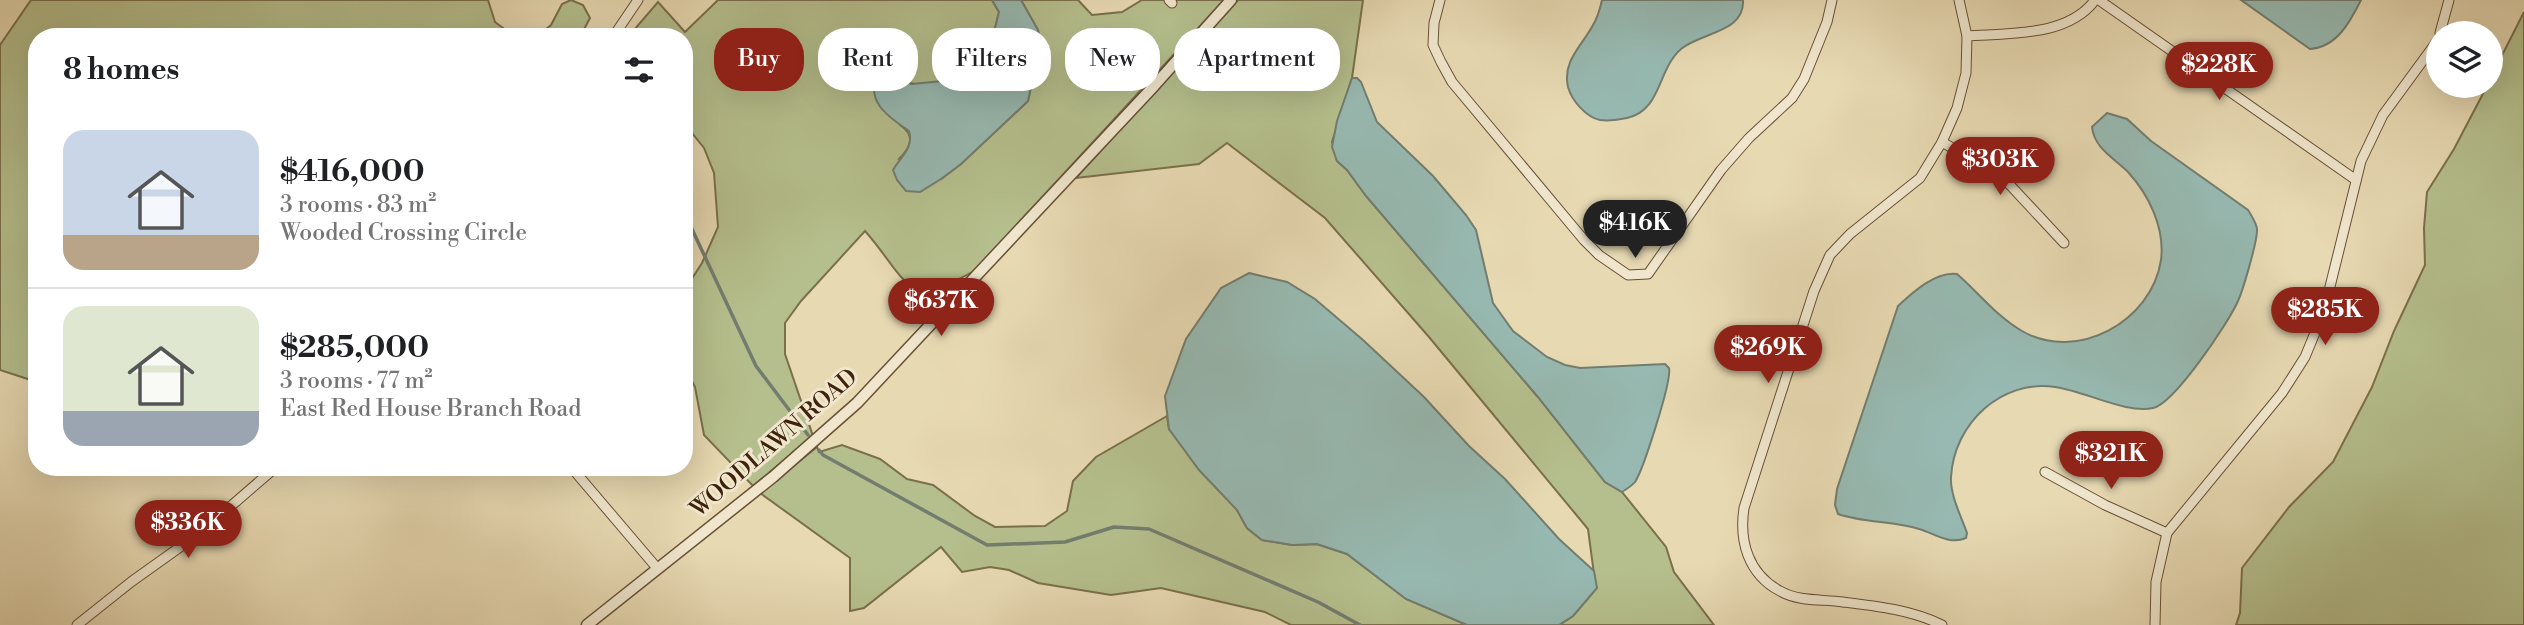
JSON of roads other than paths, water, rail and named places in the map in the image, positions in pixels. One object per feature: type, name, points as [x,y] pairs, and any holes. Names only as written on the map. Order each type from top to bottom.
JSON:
[{"type":"street","points":[[619,28],[638,0]]},
{"type":"street","name":"WOODLAWN ROAD","points":[[595,623],[657,568],[773,477],[857,403],[1231,0]]},
{"type":"street","points":[[1440,0],[1434,23],[1433,44],[1452,82],[1584,240],[1599,255],[1628,275],[1648,274],[1721,170],[1749,138],[1792,98],[1804,79],[1828,22],[1832,0]]},
{"type":"street","points":[[1942,625],[1897,610],[1801,599],[1780,592],[1766,581],[1752,563],[1742,542],[1742,523],[1744,508],[1814,291],[1830,255],[1850,234],[1920,178],[1942,142],[1957,108],[1966,73],[1967,36],[1959,0]]},
{"type":"street","points":[[1967,36],[2049,28],[2078,17],[2097,0],[2356,180]]},
{"type":"street","points":[[2443,21],[2449,0]]},
{"type":"street","points":[[2155,625],[2156,582],[2167,533],[2281,393],[2305,357],[2324,311],[2361,161],[2383,115],[2426,56]]},
{"type":"street","points":[[1942,142],[1989,169],[2010,186],[2064,243]]},
{"type":"street","points":[[2045,472],[2105,505],[2167,533]]},
{"type":"street","points":[[77,625],[201,532],[266,476]]},
{"type":"street","points":[[579,476],[657,568]]},
{"type":"water","points":[[992,0],[1021,0],[1037,28],[995,28],[999,12]]},
{"type":"water","points":[[1602,0],[1743,0],[1742,11],[1730,26],[1681,49],[1667,68],[1647,107],[1627,118],[1600,120],[1590,116],[1576,103],[1568,87],[1567,78],[1570,61],[1595,22]]},
{"type":"water","points":[[2241,0],[2361,0],[2342,32],[2328,44],[2310,49]]},
{"type":"water","points":[[1352,78],[1361,82],[1377,122],[1433,176],[1476,230],[1493,303],[1513,331],[1547,357],[1565,365],[1580,368],[1665,364],[1669,368],[1662,407],[1644,461],[1631,486],[1622,492],[1605,482],[1538,397],[1337,161],[1332,147],[1337,121]]},
{"type":"water","points":[[932,82],[932,91],[1030,91],[1028,101],[961,164],[920,192],[906,191],[893,170],[906,152],[910,142],[909,131],[881,108],[874,91],[918,91],[918,83]]},
{"type":"water","points":[[2107,113],[2127,119],[2151,141],[2248,210],[2255,221],[2255,243],[2240,295],[2213,343],[2174,393],[2153,408],[2131,408],[2067,389],[2035,386],[2017,390],[1984,409],[1961,439],[1954,457],[1951,477],[1954,498],[1967,533],[1966,538],[1948,540],[1909,526],[1838,514],[1835,505],[1837,489],[1898,306],[1925,284],[1941,276],[1957,274],[1996,312],[2022,331],[2043,340],[2066,342],[2088,339],[2109,330],[2128,318],[2143,301],[2155,282],[2161,260],[2158,224],[2143,191],[2096,141],[2092,127]]},
{"type":"water","points":[[1249,273],[1287,282],[1315,299],[1363,340],[1424,397],[1469,446],[1505,479],[1559,539],[1594,571],[1597,588],[1573,616],[1559,625],[1467,625],[1406,599],[1347,554],[1317,544],[1292,545],[1262,540],[1247,528],[1237,510],[1199,470],[1169,429],[1165,396],[1186,339],[1221,288]]},
{"type":"waterway","points":[[693,231],[756,366],[808,435]]},
{"type":"waterway","points":[[819,450],[823,455],[987,545],[1065,542],[1114,527],[1149,529],[1318,602],[1360,625]]}]
